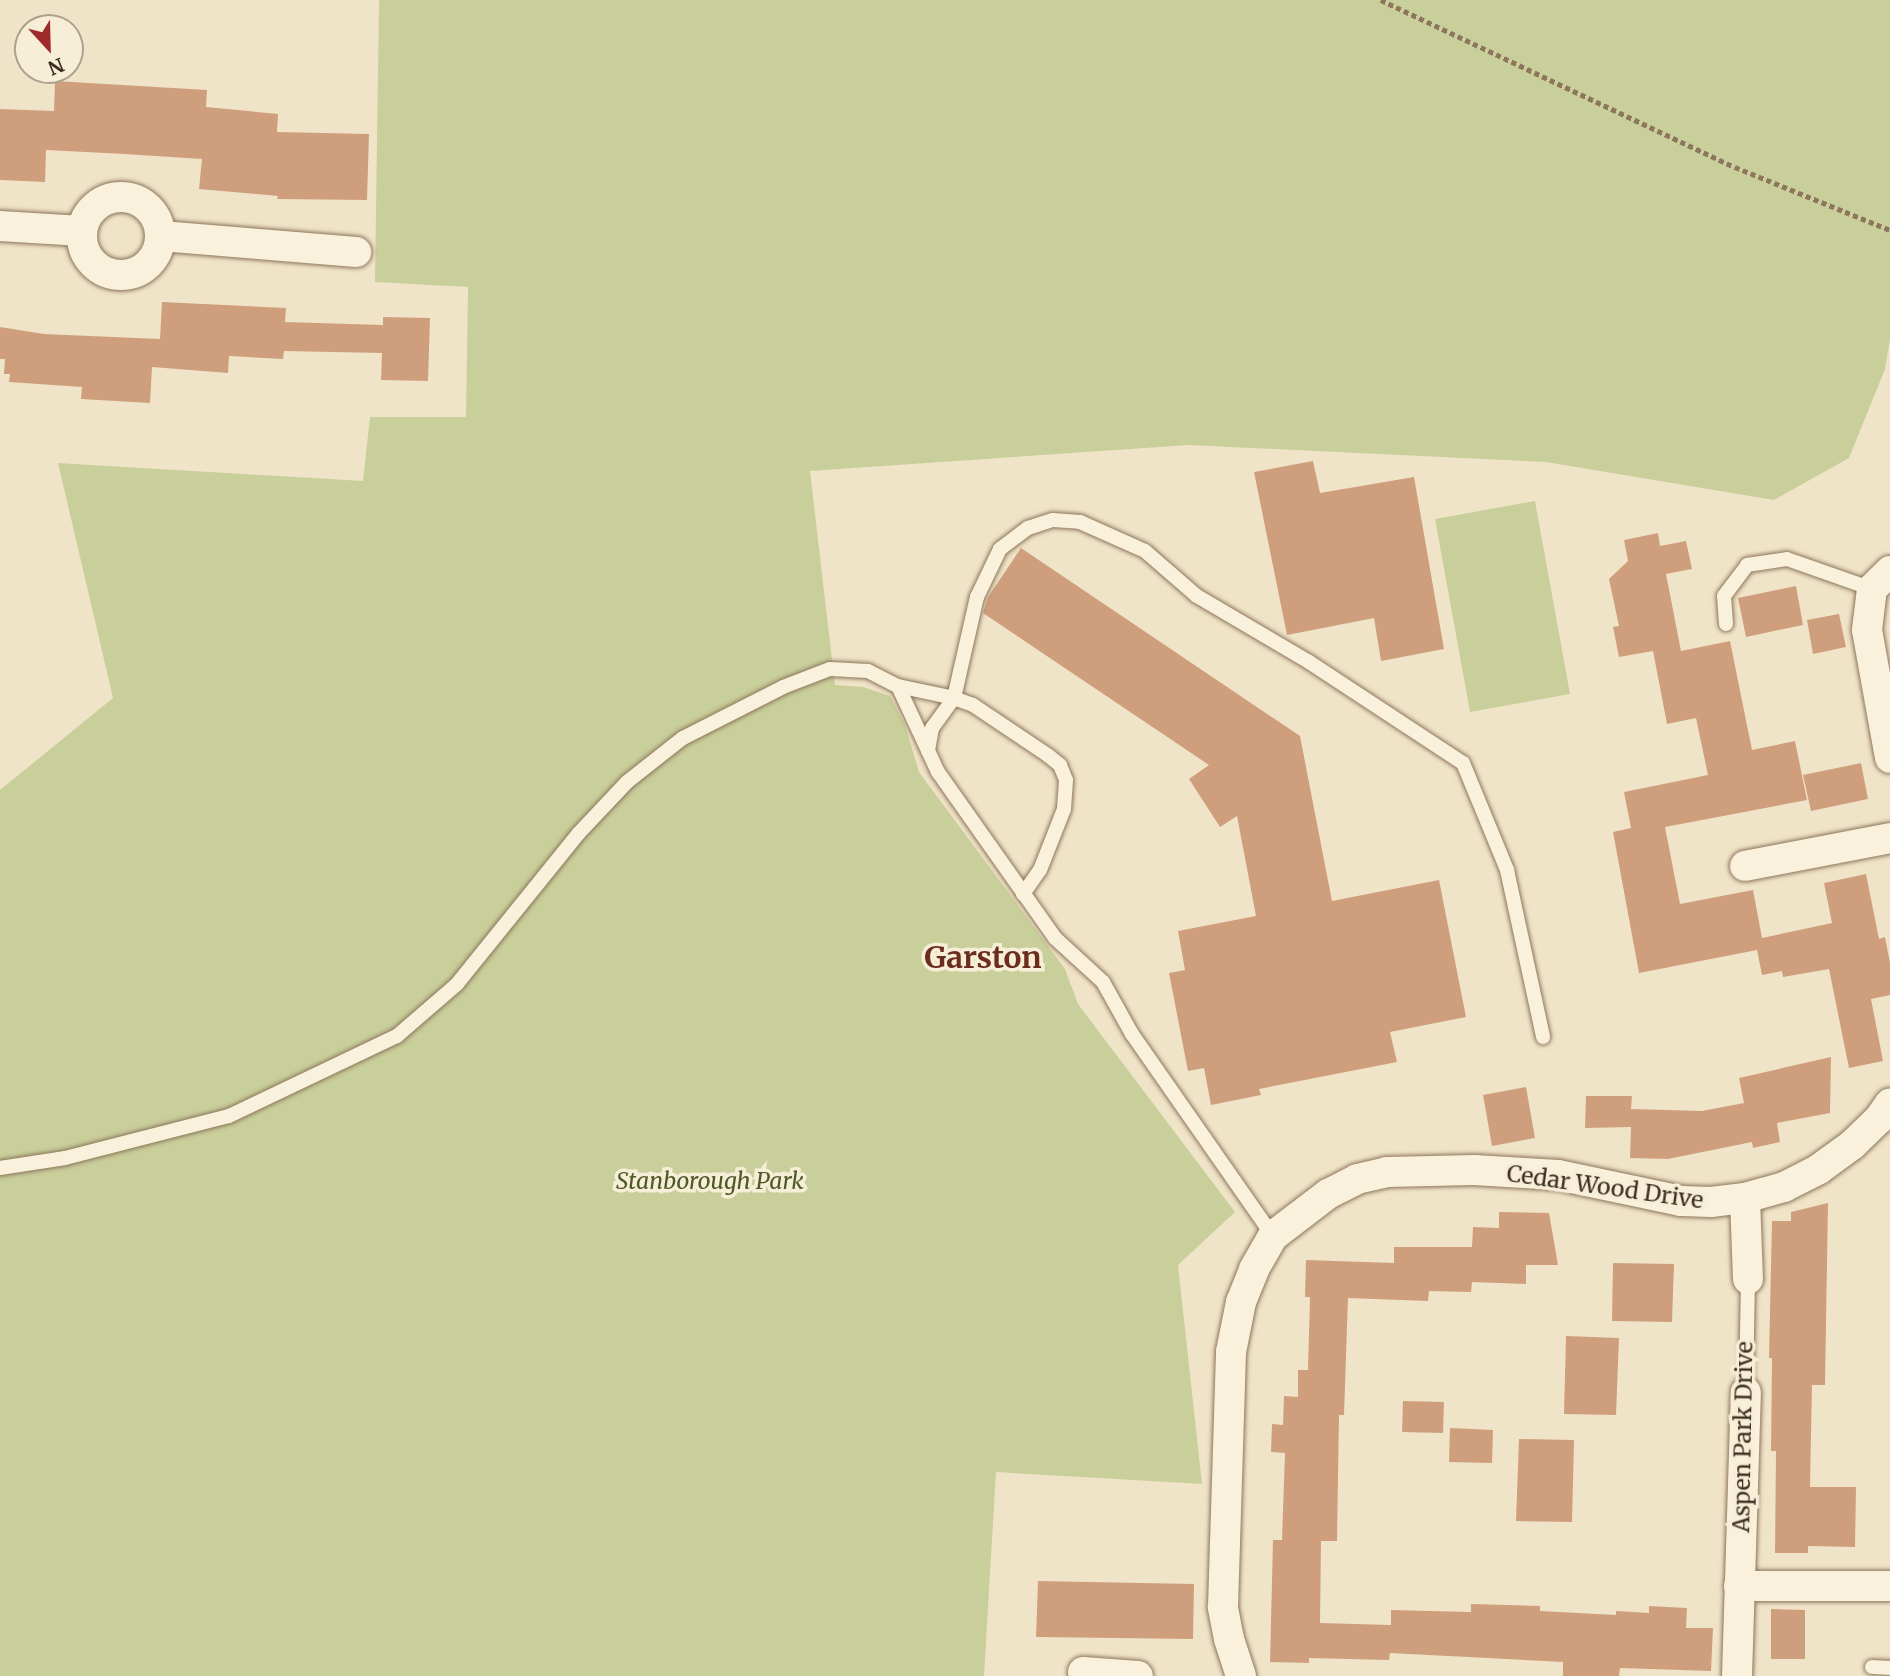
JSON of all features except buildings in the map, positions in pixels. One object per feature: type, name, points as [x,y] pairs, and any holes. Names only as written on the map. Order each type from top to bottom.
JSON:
[{"type":"street","points":[[124,196],[141,202],[151,210],[158,222],[161,236],[156,255],[147,266],[135,273],[121,275],[101,270],[83,250],[82,230],[88,214],[98,204],[124,196]]},
{"type":"street","points":[[0,226],[82,230]]},
{"type":"street","points":[[161,236],[356,252]]},
{"type":"street","points":[[1881,580],[1868,606],[1867,630],[1890,758]]},
{"type":"street","points":[[1745,866],[1890,838]]},
{"type":"street","name":"Cedar Wood Drive","points":[[1241,1676],[1228,1639],[1223,1607],[1231,1352],[1241,1302],[1254,1269],[1273,1236],[1328,1194],[1357,1179],[1387,1172],[1474,1170],[1558,1175],[1681,1201],[1710,1202],[1745,1198],[1784,1187],[1819,1169],[1886,1117]]},
{"type":"street","name":"Aspen Park Drive","points":[[1745,1198],[1748,1279]]},
{"type":"street","name":"Aspen Park Drive","points":[[1737,1676],[1746,1392]]},
{"type":"street","points":[[1739,1586],[1890,1586]]},
{"type":"street","points":[[1083,1672],[1138,1676]]},
{"type":"lane","points":[[928,751],[932,728],[954,698],[977,597],[1000,550],[1028,528],[1053,520],[1080,522],[1145,551],[1196,596],[1309,662],[1463,763],[1507,870],[1543,1037]]},
{"type":"lane","points":[[1726,624],[1724,596],[1747,565],[1787,559],[1881,580]]},
{"type":"lane","points":[[0,1168],[65,1158],[229,1116],[397,1035],[457,984],[578,834],[627,782],[683,738],[783,687],[830,669],[868,671],[898,686],[954,698],[973,705],[1060,765],[1066,780],[1065,809],[1040,870],[1024,894]]},
{"type":"lane","points":[[898,686],[938,772],[1055,938],[1103,982],[1132,1034],[1273,1236]]},
{"type":"lane","name":"Aspen Park Drive","points":[[1746,1392],[1748,1279]]},
{"type":"lane","points":[[1872,1667],[1890,1668]]},
{"type":"path","points":[[1381,0],[1735,167],[1890,230]]},
{"type":"green space","name":"Stanborough Park","points":[[379,0],[1890,0],[1890,339],[1885,369],[1849,458],[1774,500],[1546,462],[1189,445],[810,471],[835,685],[863,687],[890,696],[905,725],[919,772],[1065,969],[1078,1004],[1235,1212],[1178,1265],[1202,1484],[996,1472],[984,1676],[0,1676],[0,790],[113,698],[58,463],[363,481],[370,417],[466,417],[468,287],[375,282]]},
{"type":"green space","points":[[1535,501],[1570,694],[1470,712],[1435,519]]},
{"type":"district","name":"Garston","points":[[983,957]]}]
